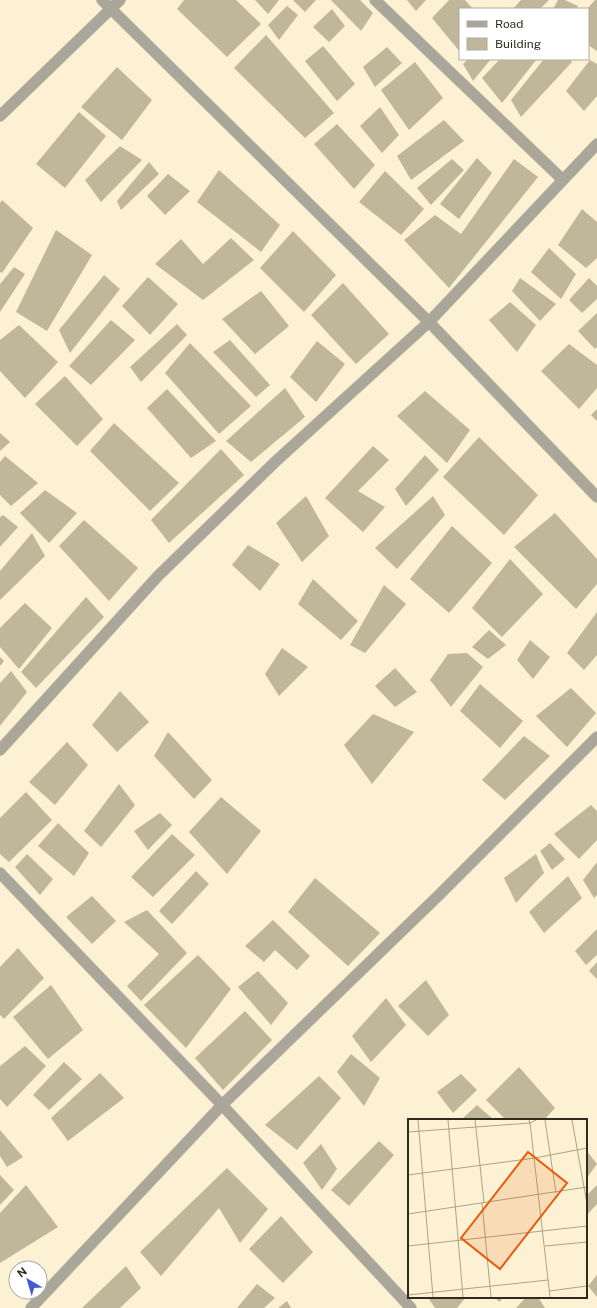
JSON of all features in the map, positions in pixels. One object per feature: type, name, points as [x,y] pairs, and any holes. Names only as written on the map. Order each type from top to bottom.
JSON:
[{"type":"street","points":[[102,0],[429,322],[597,496]]},
{"type":"street","points":[[0,116],[120,0]]},
{"type":"street","points":[[375,0],[563,180]]},
{"type":"street","points":[[0,750],[158,576],[275,462],[429,322],[597,144]]},
{"type":"street","points":[[31,1308],[222,1105],[433,901],[597,737]]},
{"type":"street","points":[[0,873],[222,1105],[411,1308]]},
{"type":"building","points":[[184,0],[236,0],[261,24],[227,57],[177,9]]},
{"type":"building","points":[[255,0],[279,0],[268,14]]},
{"type":"building","points":[[293,0],[316,0],[305,12]]},
{"type":"building","points":[[331,0],[360,0],[373,13],[361,31]]},
{"type":"building","points":[[407,0],[426,0],[416,11]]},
{"type":"building","points":[[449,0],[465,0],[472,8],[459,8],[459,51],[432,18]]},
{"type":"building","points":[[521,0],[549,0],[541,8],[514,8]]},
{"type":"building","points":[[558,0],[565,0],[578,6],[577,8],[554,8]]},
{"type":"building","points":[[595,0],[597,0],[597,51],[589,46],[588,8]]},
{"type":"building","points":[[287,6],[298,15],[279,40],[268,25]]},
{"type":"building","points":[[332,9],[345,26],[329,42],[313,27]]},
{"type":"building","points":[[266,35],[334,113],[305,138],[234,68]]},
{"type":"building","points":[[323,46],[355,84],[337,101],[305,61]]},
{"type":"building","points":[[387,47],[402,63],[375,87],[363,67]]},
{"type":"building","points":[[467,60],[490,60],[473,81],[463,64]]},
{"type":"building","points":[[499,60],[536,60],[502,103],[482,78]]},
{"type":"building","points":[[543,60],[570,60],[572,62],[521,117],[511,100]]},
{"type":"building","points":[[590,60],[597,64],[597,96],[584,111],[566,91]]},
{"type":"building","points":[[415,62],[443,98],[409,130],[381,90]]},
{"type":"building","points":[[117,67],[152,100],[122,140],[81,107]]},
{"type":"building","points":[[380,107],[399,135],[382,153],[360,126]]},
{"type":"building","points":[[79,112],[106,136],[65,188],[36,164]]},
{"type":"building","points":[[444,120],[464,141],[411,180],[397,156]]},
{"type":"building","points":[[337,124],[375,165],[354,189],[314,144]]},
{"type":"building","points":[[120,146],[142,160],[101,202],[85,180]]},
{"type":"building","points":[[477,158],[492,173],[459,219],[440,204]]},
{"type":"building","points":[[452,159],[464,170],[431,205],[417,188]]},
{"type":"building","points":[[514,159],[538,177],[449,288],[404,240],[435,215],[461,234]]},
{"type":"building","points":[[149,162],[159,174],[121,210],[117,201]]},
{"type":"building","points":[[219,170],[280,225],[261,252],[197,202]]},
{"type":"building","points":[[385,171],[424,209],[401,235],[359,202]]},
{"type":"building","points":[[168,174],[190,191],[165,215],[147,196]]},
{"type":"building","points":[[2,200],[33,228],[2,273],[0,272],[0,203]]},
{"type":"building","points":[[582,209],[597,222],[597,258],[586,268],[558,245]]},
{"type":"building","points":[[56,230],[92,255],[47,331],[16,312]]},
{"type":"building","points":[[293,231],[336,275],[304,312],[260,268]]},
{"type":"building","points":[[231,238],[254,260],[203,300],[155,264],[181,239],[203,264]]},
{"type":"building","points":[[549,248],[576,274],[561,299],[531,272]]},
{"type":"building","points":[[14,267],[25,274],[0,312],[0,284]]},
{"type":"building","points":[[104,275],[120,289],[70,353],[59,330]]},
{"type":"building","points":[[148,277],[178,304],[150,335],[122,306]]},
{"type":"building","points":[[520,278],[556,304],[540,321],[512,291]]},
{"type":"building","points":[[589,278],[597,286],[597,299],[582,313],[569,300]]},
{"type":"building","points":[[343,283],[389,334],[356,364],[311,315]]},
{"type":"building","points":[[261,291],[289,326],[255,354],[222,319]]},
{"type":"building","points":[[510,302],[536,325],[517,352],[489,320]]},
{"type":"building","points":[[597,313],[597,347],[595,349],[578,331]]},
{"type":"building","points":[[111,320],[135,340],[91,385],[69,366]]},
{"type":"building","points":[[177,324],[187,335],[141,382],[130,367]]},
{"type":"building","points":[[19,325],[58,362],[25,398],[0,371],[0,340]]},
{"type":"building","points":[[230,340],[270,385],[256,397],[213,352]]},
{"type":"building","points":[[317,341],[345,364],[316,402],[290,377]]},
{"type":"building","points":[[190,343],[251,406],[219,434],[165,373]]},
{"type":"building","points":[[569,344],[597,365],[597,388],[579,409],[541,371]]},
{"type":"building","points":[[65,376],[103,419],[77,446],[35,404]]},
{"type":"building","points":[[285,388],[305,417],[251,462],[226,441]]},
{"type":"building","points":[[167,389],[216,441],[191,458],[147,408]]},
{"type":"building","points":[[425,391],[470,430],[447,463],[397,416]]},
{"type":"building","points":[[597,409],[597,421],[591,415]]},
{"type":"building","points":[[114,423],[179,483],[150,511],[90,451]]},
{"type":"building","points":[[0,433],[10,442],[0,451]]},
{"type":"building","points":[[479,437],[538,495],[504,535],[443,477]]},
{"type":"building","points":[[373,446],[389,460],[358,491],[385,507],[363,532],[325,498]]},
{"type":"building","points":[[221,449],[244,475],[169,543],[151,520]]},
{"type":"building","points":[[425,455],[439,470],[406,506],[395,489]]},
{"type":"building","points":[[5,456],[38,483],[11,506],[0,495],[0,462]]},
{"type":"building","points":[[45,490],[77,513],[49,543],[20,513]]},
{"type":"building","points":[[306,496],[329,536],[302,562],[276,523]]},
{"type":"building","points":[[433,496],[445,515],[397,569],[375,548]]},
{"type":"building","points":[[555,513],[597,559],[597,584],[576,609],[514,547]]},
{"type":"building","points":[[3,515],[18,527],[0,547],[0,517]]},
{"type":"building","points":[[84,520],[138,568],[109,601],[59,546]]},
{"type":"building","points":[[452,526],[492,563],[449,613],[410,579]]},
{"type":"building","points":[[32,533],[45,556],[0,600],[0,571]]},
{"type":"building","points":[[248,545],[280,564],[260,591],[232,565]]},
{"type":"building","points":[[510,559],[543,594],[502,637],[472,608]]},
{"type":"building","points":[[313,579],[358,621],[341,640],[298,604]]},
{"type":"building","points":[[384,585],[406,604],[365,653],[350,645]]},
{"type":"building","points":[[86,597],[104,617],[36,688],[21,672]]},
{"type":"building","points":[[25,603],[52,628],[19,669],[0,647],[0,628]]},
{"type":"building","points":[[597,612],[597,655],[584,670],[567,653]]},
{"type":"building","points":[[489,630],[506,645],[488,659],[472,647]]},
{"type":"building","points":[[530,640],[550,657],[533,679],[517,660]]},
{"type":"building","points":[[282,648],[308,667],[279,696],[265,674]]},
{"type":"building","points":[[467,653],[483,667],[451,707],[430,680],[448,654]]},
{"type":"building","points":[[0,657],[4,661],[0,666]]},
{"type":"building","points":[[395,668],[417,692],[395,707],[375,686]]},
{"type":"building","points":[[11,671],[27,692],[0,726],[0,683]]},
{"type":"building","points":[[480,684],[523,721],[500,748],[460,711]]},
{"type":"building","points":[[571,688],[596,713],[567,747],[536,716]]},
{"type":"building","points":[[120,691],[149,722],[117,752],[92,725]]},
{"type":"building","points":[[373,714],[414,732],[372,784],[344,745]]},
{"type":"building","points":[[168,732],[212,780],[194,799],[154,756]]},
{"type":"building","points":[[524,736],[550,756],[505,800],[482,780]]},
{"type":"building","points":[[67,742],[88,765],[55,805],[29,782]]},
{"type":"building","points":[[119,784],[135,805],[101,847],[84,831]]},
{"type":"building","points":[[26,792],[52,820],[9,862],[0,854],[0,818]]},
{"type":"building","points":[[221,797],[261,831],[227,874],[189,832]]},
{"type":"building","points":[[591,805],[597,811],[597,840],[579,859],[554,834]]},
{"type":"building","points":[[160,813],[172,825],[148,850],[134,831]]},
{"type":"building","points":[[58,823],[89,853],[74,876],[38,846]]},
{"type":"building","points":[[172,834],[195,855],[153,897],[131,877]]},
{"type":"building","points":[[550,843],[565,859],[552,870],[540,851]]},
{"type":"building","points":[[27,854],[53,879],[40,895],[15,867]]},
{"type":"building","points":[[536,854],[544,873],[516,903],[504,878]]},
{"type":"building","points":[[597,862],[597,895],[594,898],[583,880]]},
{"type":"building","points":[[196,871],[209,884],[172,924],[159,911]]},
{"type":"building","points":[[568,876],[582,898],[544,933],[529,912]]},
{"type":"building","points":[[315,878],[380,933],[348,966],[288,912]]},
{"type":"building","points":[[92,896],[116,921],[92,944],[66,917]]},
{"type":"building","points":[[147,910],[187,953],[141,1001],[127,986],[159,954],[124,922]]},
{"type":"building","points":[[273,920],[310,956],[297,970],[275,950],[264,962],[245,946]]},
{"type":"building","points":[[597,929],[597,955],[586,965],[575,951]]},
{"type":"building","points":[[18,948],[44,978],[4,1019],[0,1015],[0,967]]},
{"type":"building","points":[[198,955],[231,989],[186,1048],[144,1005]]},
{"type":"building","points":[[597,962],[597,979],[589,971]]},
{"type":"building","points":[[258,971],[288,1003],[271,1025],[238,987]]},
{"type":"building","points":[[426,980],[449,1015],[428,1036],[398,1006]]},
{"type":"building","points":[[51,985],[83,1030],[48,1059],[13,1017]]},
{"type":"building","points":[[386,998],[406,1025],[371,1062],[352,1036]]},
{"type":"building","points":[[245,1011],[272,1040],[223,1090],[195,1058]]},
{"type":"building","points":[[25,1046],[46,1066],[7,1107],[0,1099],[0,1066]]},
{"type":"building","points":[[351,1054],[380,1078],[364,1106],[337,1072]]},
{"type":"building","points":[[64,1062],[82,1079],[49,1110],[33,1095]]},
{"type":"building","points":[[519,1067],[555,1108],[545,1119],[505,1119],[486,1100]]},
{"type":"building","points":[[100,1073],[124,1098],[68,1141],[51,1118]]},
{"type":"building","points":[[461,1074],[477,1090],[453,1113],[437,1092]]},
{"type":"building","points":[[319,1076],[341,1098],[297,1150],[265,1125]]},
{"type":"building","points":[[477,1105],[493,1119],[462,1119]]},
{"type":"building","points":[[0,1130],[23,1157],[7,1167],[0,1156]]},
{"type":"building","points":[[379,1141],[394,1155],[349,1206],[331,1190]]},
{"type":"building","points":[[321,1144],[337,1169],[322,1190],[303,1163]]},
{"type":"building","points":[[587,1151],[597,1164],[587,1178]]},
{"type":"building","points":[[227,1168],[268,1209],[240,1243],[219,1208],[161,1276],[140,1252]]},
{"type":"building","points":[[0,1175],[14,1190],[0,1205]]},
{"type":"building","points":[[26,1185],[58,1227],[0,1263],[0,1213]]},
{"type":"building","points":[[597,1185],[597,1204],[587,1215],[587,1195]]},
{"type":"building","points":[[281,1216],[313,1252],[283,1283],[249,1249]]},
{"type":"building","points":[[126,1266],[141,1288],[120,1308],[82,1308]]},
{"type":"building","points":[[597,1275],[597,1297],[588,1286]]},
{"type":"building","points":[[257,1284],[275,1298],[264,1308],[237,1308]]},
{"type":"building","points":[[465,1298],[457,1308],[435,1308],[429,1299]]},
{"type":"building","points":[[496,1298],[503,1298],[499,1302]]},
{"type":"building","points":[[525,1298],[539,1298],[545,1308],[516,1308]]},
{"type":"building","points":[[287,1301],[291,1308],[278,1308]]}]
